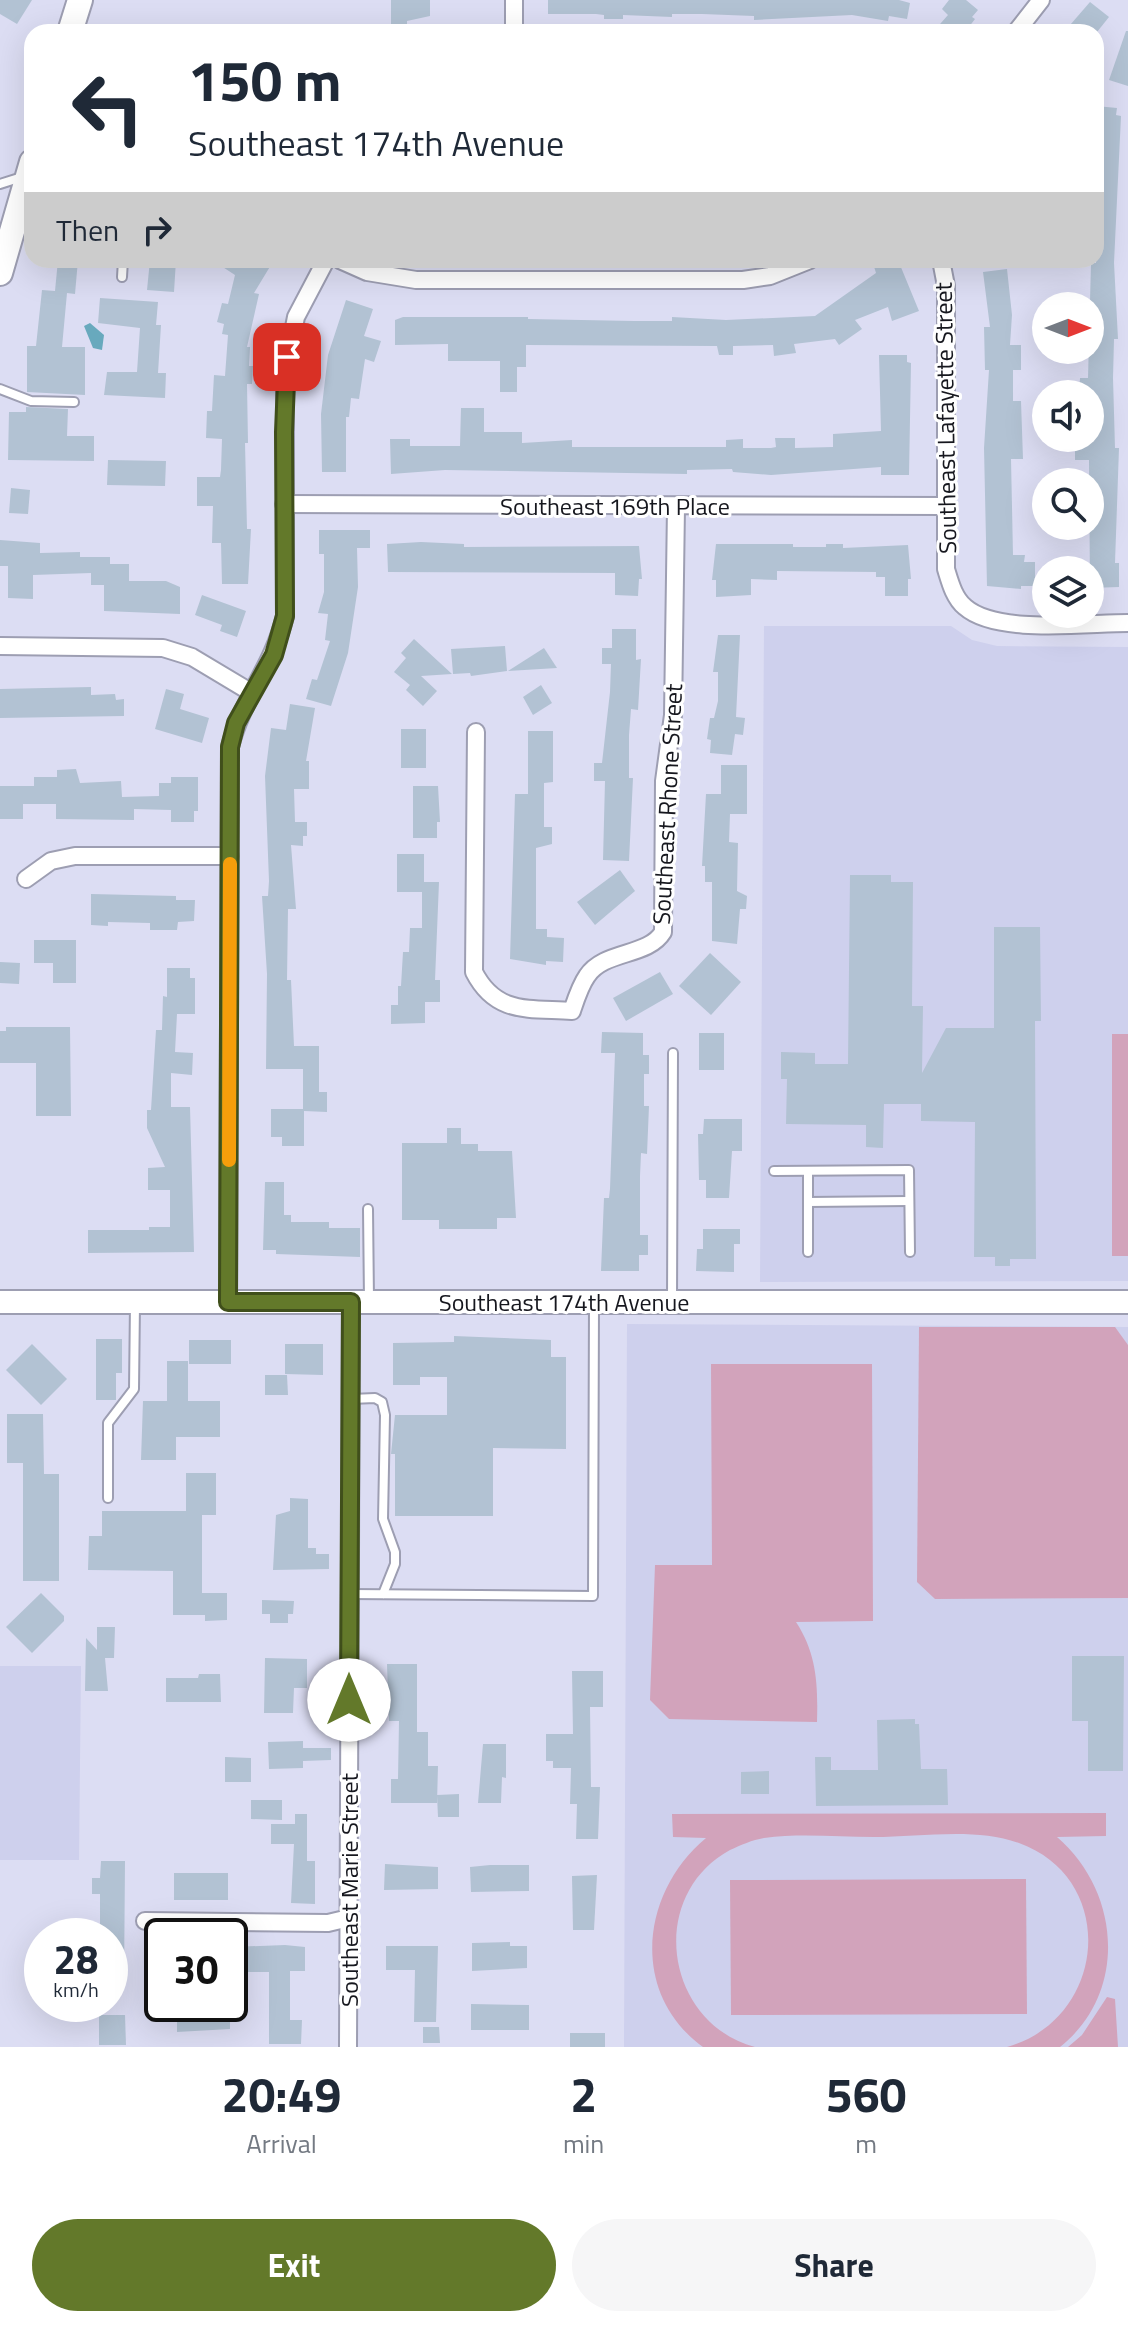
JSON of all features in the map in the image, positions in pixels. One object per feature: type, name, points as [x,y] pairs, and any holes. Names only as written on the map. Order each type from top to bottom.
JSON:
[{"type":"main road","points":[[72,24],[80,0]]},
{"type":"main road","points":[[0,273],[24,194]]},
{"type":"street","points":[[514,0],[514,24]]},
{"type":"street","points":[[1022,24],[1041,0]]},
{"type":"street","points":[[228,1302],[230,747],[236,723],[274,655],[285,616],[285,373],[296,317],[322,268]]},
{"type":"street","points":[[358,268],[416,280],[743,280],[770,276],[790,268]]},
{"type":"street","name":"Southeast Lafayette Street","points":[[943,268],[946,286],[946,569],[962,606],[995,622],[1128,623]]},
{"type":"street","name":"Southeast 169th Place","points":[[284,504],[946,506]]},
{"type":"street","name":"Southeast Rhone Street","points":[[476,732],[474,972],[483,990],[499,1002],[519,1008],[572,1011],[588,974],[596,966],[644,946],[663,932],[664,781],[673,715],[676,507]]},
{"type":"street","points":[[0,646],[163,648],[192,657],[252,693]]},
{"type":"street","points":[[26,879],[51,861],[75,856],[230,856]]},
{"type":"street","name":"Southeast 174th Avenue","points":[[0,1302],[1128,1302]]},
{"type":"street","name":"Southeast Marie Street","points":[[348,2047],[350,1399],[360,1302]]},
{"type":"street","points":[[248,1922],[328,1923],[349,1918]]},
{"type":"lane","points":[[0,184],[24,174]]},
{"type":"lane","points":[[122,277],[123,268]]},
{"type":"lane","points":[[0,389],[31,401],[74,402]]},
{"type":"lane","points":[[672,1302],[673,1053]]},
{"type":"lane","points":[[774,1171],[909,1170],[910,1252]]},
{"type":"lane","points":[[808,1171],[808,1252]]},
{"type":"lane","points":[[808,1202],[909,1201]]},
{"type":"lane","points":[[360,1302],[368,1209]]},
{"type":"lane","points":[[108,1498],[108,1423],[134,1389],[135,1302]]},
{"type":"lane","points":[[350,1594],[593,1596],[594,1302]]},
{"type":"lane","points":[[350,1399],[375,1398],[382,1402],[385,1415],[383,1519],[395,1552],[395,1564],[383,1594]]},
{"type":"shaded area","points":[[90,323],[104,335],[102,350],[93,348],[84,326]]},
{"type":"shaded area","points":[[764,626],[951,626],[972,640],[997,646],[1128,647],[1128,1281],[760,1282]]},
{"type":"shaded area","points":[[1112,1034],[1128,1034],[1128,1256],[1112,1256]]},
{"type":"shaded area","points":[[627,1324],[1128,1327],[1128,2047],[624,2047]]},
{"type":"shaded area","points":[[919,1327],[1115,1327],[1128,1345],[1128,1598],[935,1599],[917,1582]]},
{"type":"shaded area","points":[[711,1364],[872,1364],[873,1621],[796,1622],[815,1670],[817,1722],[669,1719],[650,1700],[655,1565],[712,1565]]},
{"type":"shaded area","points":[[0,1666],[81,1666],[79,1860],[0,1860]]},
{"type":"shaded area","points":[[1106,1813],[1106,1836],[1057,1837],[1078,1860],[1094,1885],[1104,1913],[1108,1942],[1106,1971],[1097,1999],[1082,2025],[1060,2047],[1007,2047],[1040,2032],[1065,2008],[1081,1980],[1088,1948],[1086,1916],[1073,1886],[1051,1861],[1019,1843],[985,1835],[805,1835],[764,1838],[730,1850],[703,1871],[686,1897],[677,1926],[677,1957],[685,1986],[701,2013],[725,2034],[755,2047],[703,2047],[679,2025],[663,1999],[654,1971],[652,1942],[657,1914],[668,1886],[684,1860],[706,1838],[673,1837],[672,1814]]},
{"type":"shaded area","points":[[1026,1879],[1027,2014],[731,2015],[730,1880]]},
{"type":"shaded area","points":[[1107,1997],[1115,1999],[1118,2047],[1068,2047],[1082,2035]]},
{"type":"building","points":[[0,0],[32,0],[17,24],[0,14]]},
{"type":"building","points":[[391,0],[430,0],[430,16],[407,21],[407,24],[391,24]]},
{"type":"building","points":[[548,0],[899,0],[910,3],[907,19],[889,16],[888,21],[852,15],[754,20],[754,16],[672,14],[672,17],[623,15],[623,19],[604,19],[604,15],[596,14],[548,14]]},
{"type":"building","points":[[949,0],[966,0],[978,10],[971,24],[940,24],[948,15],[942,9]]},
{"type":"building","points":[[1090,2],[1109,17],[1103,24],[1071,24]]},
{"type":"building","points":[[1128,31],[1128,86],[1109,80]]},
{"type":"building","points":[[1104,107],[1117,108],[1116,115],[1121,116],[1114,263],[1118,339],[1114,339],[1113,378],[1115,448],[1119,448],[1115,563],[1119,563],[1119,587],[1104,588],[1104,556],[1090,556],[1090,540],[1104,540],[1104,468],[1089,468],[1089,460],[1075,460],[1075,452],[1104,452],[1104,380],[1080,378],[1088,378],[1088,364],[1104,364],[1104,292],[1090,292],[1091,268],[1104,268]]},
{"type":"building","points":[[57,268],[77,268],[75,294],[67,293],[62,347],[85,347],[85,395],[27,392],[27,346],[36,346],[42,290],[55,291]]},
{"type":"building","points":[[149,268],[176,268],[174,292],[147,290]]},
{"type":"building","points":[[224,268],[269,268],[254,293],[259,294],[247,347],[250,347],[249,366],[253,366],[252,384],[247,384],[248,443],[245,443],[247,529],[251,529],[248,584],[222,584],[221,543],[212,543],[213,506],[197,506],[197,477],[220,477],[222,439],[206,438],[207,411],[212,411],[214,375],[225,376],[228,335],[222,334],[224,324],[217,322],[222,303],[228,304],[235,275]]},
{"type":"building","points":[[874,268],[901,268],[919,311],[892,321],[888,307],[855,320],[862,329],[839,345],[835,339],[794,344],[796,353],[774,356],[773,345],[733,346],[733,355],[719,355],[717,346],[526,345],[526,367],[517,367],[517,392],[500,392],[500,361],[448,361],[448,344],[395,345],[395,320],[403,317],[672,321],[672,317],[726,320],[815,316],[876,273]]},
{"type":"building","points":[[1007,269],[1012,315],[1010,345],[1021,345],[1021,370],[1013,370],[1013,401],[1021,401],[1023,459],[1011,459],[1013,555],[1025,555],[1024,562],[1032,562],[1032,586],[1021,586],[1021,589],[987,586],[984,448],[989,370],[985,370],[984,327],[990,327],[983,272]]},
{"type":"building","points":[[100,298],[158,302],[156,325],[161,325],[158,373],[166,373],[165,398],[104,395],[107,372],[137,372],[140,328],[98,323]]},
{"type":"building","points":[[346,300],[373,309],[364,336],[381,341],[374,362],[365,359],[359,399],[351,398],[349,417],[346,417],[346,472],[322,472],[321,414],[328,355]]},
{"type":"building","points":[[879,355],[907,355],[907,362],[911,363],[909,475],[881,475],[881,467],[771,475],[733,472],[732,469],[687,470],[687,474],[445,470],[391,474],[390,439],[410,439],[410,446],[460,446],[461,408],[484,408],[484,432],[522,432],[522,443],[572,440],[572,447],[726,447],[726,440],[743,439],[743,448],[771,448],[776,447],[775,438],[795,438],[795,448],[833,447],[833,434],[881,431]]},
{"type":"building","points":[[26,407],[68,409],[67,436],[94,436],[94,461],[8,460],[9,412],[26,412]]},
{"type":"building","points":[[108,460],[166,461],[165,486],[107,485]]},
{"type":"building","points":[[11,488],[30,490],[28,514],[9,513]]},
{"type":"building","points":[[319,530],[370,530],[370,548],[357,548],[358,587],[348,653],[331,706],[306,699],[312,679],[317,680],[330,641],[325,640],[328,614],[318,613],[324,592],[324,554],[319,554]]},
{"type":"building","points":[[0,540],[40,543],[40,553],[80,552],[80,557],[110,557],[110,564],[129,564],[129,581],[166,581],[180,587],[180,614],[104,611],[104,585],[91,585],[91,573],[33,575],[33,599],[8,598],[8,566],[0,566]]},
{"type":"building","points":[[387,544],[464,544],[464,547],[639,546],[642,579],[639,579],[638,596],[615,595],[615,573],[388,572]]},
{"type":"building","points":[[716,544],[826,547],[826,544],[843,544],[843,548],[908,545],[911,579],[908,579],[908,596],[885,596],[885,577],[876,577],[876,572],[777,571],[777,580],[751,579],[751,595],[716,597],[716,580],[712,580]]},
{"type":"building","points":[[202,595],[246,611],[237,637],[220,631],[222,625],[195,615]]},
{"type":"building","points":[[612,629],[636,629],[636,660],[641,659],[638,710],[631,709],[629,735],[629,778],[633,778],[629,861],[603,860],[605,781],[594,781],[594,763],[602,763],[610,692],[611,664],[602,664],[602,648],[612,648]]},
{"type":"building","points":[[718,635],[740,635],[736,717],[745,718],[743,735],[735,734],[732,755],[710,753],[711,740],[707,739],[710,718],[714,718],[718,701],[718,672],[713,672]]},
{"type":"building","points":[[414,639],[452,674],[421,676],[437,691],[423,706],[406,690],[410,685],[394,672],[406,658],[401,653]]},
{"type":"building","points":[[505,646],[507,671],[471,676],[470,673],[453,674],[451,649]]},
{"type":"building","points":[[544,648],[557,668],[508,671]]},
{"type":"building","points":[[541,685],[552,703],[533,715],[523,697]]},
{"type":"building","points":[[91,687],[91,695],[115,694],[116,700],[124,699],[124,716],[0,718],[0,689]]},
{"type":"building","points":[[166,689],[184,694],[180,709],[209,718],[202,743],[155,729]]},
{"type":"building","points":[[290,704],[315,708],[306,761],[309,761],[309,789],[294,789],[295,822],[307,822],[307,836],[303,836],[303,846],[291,845],[296,909],[288,909],[287,980],[291,980],[294,1046],[319,1046],[319,1092],[327,1092],[327,1112],[304,1111],[304,1146],[282,1146],[282,1137],[271,1137],[271,1109],[303,1109],[303,1069],[266,1069],[267,974],[262,896],[268,896],[269,881],[265,776],[271,728],[286,730]]},
{"type":"building","points":[[401,729],[426,729],[426,768],[401,768]]},
{"type":"building","points":[[528,731],[553,731],[553,782],[544,783],[544,827],[552,827],[552,844],[536,848],[536,929],[547,929],[547,937],[564,938],[563,962],[546,961],[546,965],[510,959],[515,794],[528,794]]},
{"type":"building","points":[[721,765],[747,765],[747,814],[730,814],[729,842],[738,843],[737,891],[747,896],[746,909],[740,909],[737,944],[712,941],[712,882],[705,882],[705,866],[702,866],[706,794],[721,794]]},
{"type":"building","points":[[76,769],[80,783],[121,781],[122,797],[159,796],[159,783],[171,783],[171,777],[198,777],[198,811],[194,811],[194,822],[171,822],[171,810],[134,809],[134,820],[56,819],[56,804],[23,804],[23,819],[0,819],[0,786],[34,786],[34,777],[57,777],[57,770]]},
{"type":"building","points":[[413,786],[438,786],[440,822],[437,822],[437,838],[413,838]]},
{"type":"building","points":[[397,854],[424,854],[424,882],[439,882],[435,980],[440,980],[440,1002],[425,1002],[425,1023],[391,1024],[391,1005],[398,1005],[403,952],[409,952],[410,928],[422,928],[422,892],[397,892]]},
{"type":"building","points":[[620,870],[635,891],[595,925],[577,902]]},
{"type":"building","points":[[850,875],[891,875],[891,882],[913,882],[912,1006],[923,1006],[922,1073],[946,1028],[994,1028],[994,927],[1040,927],[1041,1021],[1035,1021],[1036,1259],[1010,1259],[1010,1266],[995,1266],[995,1257],[974,1257],[975,1122],[921,1121],[921,1104],[884,1104],[883,1148],[866,1147],[866,1125],[786,1124],[787,1079],[781,1079],[781,1052],[815,1053],[815,1064],[848,1064]]},
{"type":"building","points":[[91,894],[176,896],[176,900],[195,900],[194,921],[178,922],[177,930],[150,930],[150,923],[108,922],[108,926],[91,925]]},
{"type":"building","points":[[34,940],[76,940],[76,983],[53,983],[53,963],[34,963]]},
{"type":"building","points":[[710,953],[741,982],[711,1015],[679,986]]},
{"type":"building","points":[[0,962],[20,963],[19,984],[0,983]]},
{"type":"building","points":[[167,968],[190,968],[190,978],[195,978],[195,1014],[177,1014],[175,1052],[193,1053],[192,1075],[171,1073],[171,1107],[190,1107],[194,1252],[88,1253],[88,1230],[170,1227],[170,1190],[148,1190],[148,1168],[165,1167],[147,1128],[156,1030],[162,1030],[163,996],[167,997]]},
{"type":"building","points":[[660,972],[673,994],[626,1021],[613,998]]},
{"type":"building","points":[[6,1027],[70,1027],[71,1116],[36,1116],[36,1063],[0,1063],[0,1031],[6,1031]]},
{"type":"building","points":[[602,1032],[643,1033],[643,1055],[649,1055],[649,1074],[644,1074],[644,1106],[649,1106],[647,1154],[641,1153],[640,1176],[640,1235],[648,1235],[648,1255],[639,1255],[639,1271],[601,1271],[604,1198],[609,1198],[610,1189],[615,1053],[601,1053]]},
{"type":"building","points":[[699,1033],[724,1033],[724,1070],[699,1070]]},
{"type":"building","points":[[704,1119],[742,1119],[742,1151],[732,1151],[729,1198],[706,1198],[706,1180],[699,1180],[698,1134],[703,1134]]},
{"type":"building","points":[[447,1128],[461,1128],[461,1144],[478,1144],[478,1151],[512,1151],[516,1218],[497,1218],[497,1229],[439,1229],[439,1220],[402,1220],[402,1143],[447,1143]]},
{"type":"building","points":[[265,1182],[284,1182],[284,1215],[291,1215],[291,1222],[329,1222],[329,1228],[360,1228],[360,1257],[276,1254],[276,1250],[263,1250]]},
{"type":"building","points":[[703,1229],[740,1229],[740,1244],[734,1244],[734,1272],[696,1271],[697,1249],[703,1249]]},
{"type":"building","points":[[454,1336],[551,1340],[551,1357],[566,1357],[566,1449],[493,1448],[493,1516],[395,1516],[395,1454],[391,1454],[395,1415],[447,1415],[447,1377],[420,1377],[420,1385],[393,1385],[393,1343],[454,1342]]},
{"type":"building","points":[[96,1339],[122,1339],[122,1373],[116,1373],[116,1400],[96,1400]]},
{"type":"building","points":[[189,1340],[231,1340],[231,1364],[189,1364]]},
{"type":"building","points":[[32,1344],[67,1379],[41,1405],[6,1370]]},
{"type":"building","points":[[285,1344],[323,1344],[323,1375],[285,1374]]},
{"type":"building","points":[[167,1361],[188,1361],[188,1401],[220,1401],[220,1437],[176,1437],[176,1460],[141,1460],[143,1401],[167,1401]]},
{"type":"building","points":[[265,1375],[287,1375],[288,1395],[265,1395]]},
{"type":"building","points":[[7,1414],[43,1414],[44,1474],[59,1474],[59,1581],[23,1581],[23,1463],[7,1463]]},
{"type":"building","points":[[186,1473],[216,1473],[216,1515],[202,1515],[202,1593],[227,1593],[227,1620],[205,1621],[205,1615],[173,1615],[173,1571],[88,1570],[89,1536],[102,1536],[102,1511],[186,1511]]},
{"type":"building","points":[[290,1498],[308,1499],[308,1548],[316,1548],[316,1554],[329,1554],[329,1569],[273,1570],[276,1515],[290,1511]]},
{"type":"building","points":[[41,1593],[64,1616],[64,1621],[32,1653],[6,1627]]},
{"type":"building","points":[[262,1600],[294,1601],[293,1614],[288,1614],[288,1623],[270,1623],[270,1614],[262,1614]]},
{"type":"building","points":[[97,1627],[115,1627],[114,1658],[105,1658],[108,1691],[85,1691],[86,1638],[97,1650]]},
{"type":"building","points":[[1072,1656],[1124,1656],[1123,1771],[1088,1771],[1088,1721],[1072,1721]]},
{"type":"building","points":[[265,1658],[307,1659],[307,1688],[294,1688],[293,1713],[264,1713]]},
{"type":"building","points":[[387,1664],[417,1664],[417,1732],[428,1732],[428,1766],[438,1766],[437,1803],[391,1803],[391,1779],[398,1779],[399,1721],[389,1721]]},
{"type":"building","points":[[572,1671],[603,1671],[603,1707],[590,1707],[591,1787],[600,1787],[598,1839],[576,1839],[577,1804],[570,1804],[571,1768],[553,1768],[553,1761],[546,1761],[546,1734],[573,1734]]},
{"type":"building","points":[[199,1674],[220,1674],[221,1702],[166,1702],[166,1678],[198,1678]]},
{"type":"building","points":[[915,1719],[915,1724],[919,1724],[921,1769],[947,1769],[948,1805],[816,1806],[815,1757],[831,1757],[831,1770],[878,1770],[877,1720]]},
{"type":"building","points":[[303,1741],[303,1748],[331,1748],[331,1760],[303,1761],[303,1768],[269,1769],[268,1742]]},
{"type":"building","points":[[483,1744],[506,1744],[506,1778],[502,1777],[501,1803],[478,1803]]},
{"type":"building","points":[[225,1757],[251,1758],[251,1782],[225,1782]]},
{"type":"building","points":[[769,1771],[769,1794],[741,1794],[741,1772]]},
{"type":"building","points":[[459,1794],[459,1817],[438,1817],[437,1795]]},
{"type":"building","points":[[251,1800],[282,1800],[282,1820],[251,1819]]},
{"type":"building","points":[[295,1814],[307,1814],[307,1861],[315,1861],[315,1904],[291,1903],[294,1844],[271,1844],[271,1824],[295,1824]]},
{"type":"building","points":[[101,1861],[125,1861],[125,1918],[100,1918],[100,1894],[92,1894],[92,1878],[100,1878]]},
{"type":"building","points":[[385,1864],[438,1867],[438,1889],[384,1890]]},
{"type":"building","points":[[529,1865],[529,1891],[471,1892],[470,1867]]},
{"type":"building","points":[[174,1873],[228,1873],[228,1900],[174,1900]]},
{"type":"building","points":[[597,1875],[594,1930],[573,1930],[572,1876]]},
{"type":"building","points":[[510,1942],[510,1946],[527,1946],[527,1968],[472,1971],[472,1943]]},
{"type":"building","points":[[248,1946],[305,1947],[305,1971],[290,1971],[290,2020],[302,2020],[301,2044],[269,2044],[269,1972],[248,1972]]},
{"type":"building","points":[[386,1946],[438,1946],[436,2022],[414,2022],[415,1970],[386,1970]]},
{"type":"building","points":[[471,2004],[529,2005],[529,2030],[471,2030]]},
{"type":"building","points":[[99,2022],[125,2022],[126,2045],[99,2045]]},
{"type":"building","points":[[177,2022],[230,2022],[230,2029],[177,2032]]},
{"type":"building","points":[[423,2027],[439,2027],[440,2043],[423,2043]]},
{"type":"building","points":[[570,2033],[605,2033],[605,2047],[570,2047]]},
{"type":"slow traffic","points":[[229,1160],[230,864]]},
{"type":"route","points":[[287,357],[284,432],[285,616],[274,655],[236,723],[230,747],[228,1302],[351,1302],[349,1700]]}]
